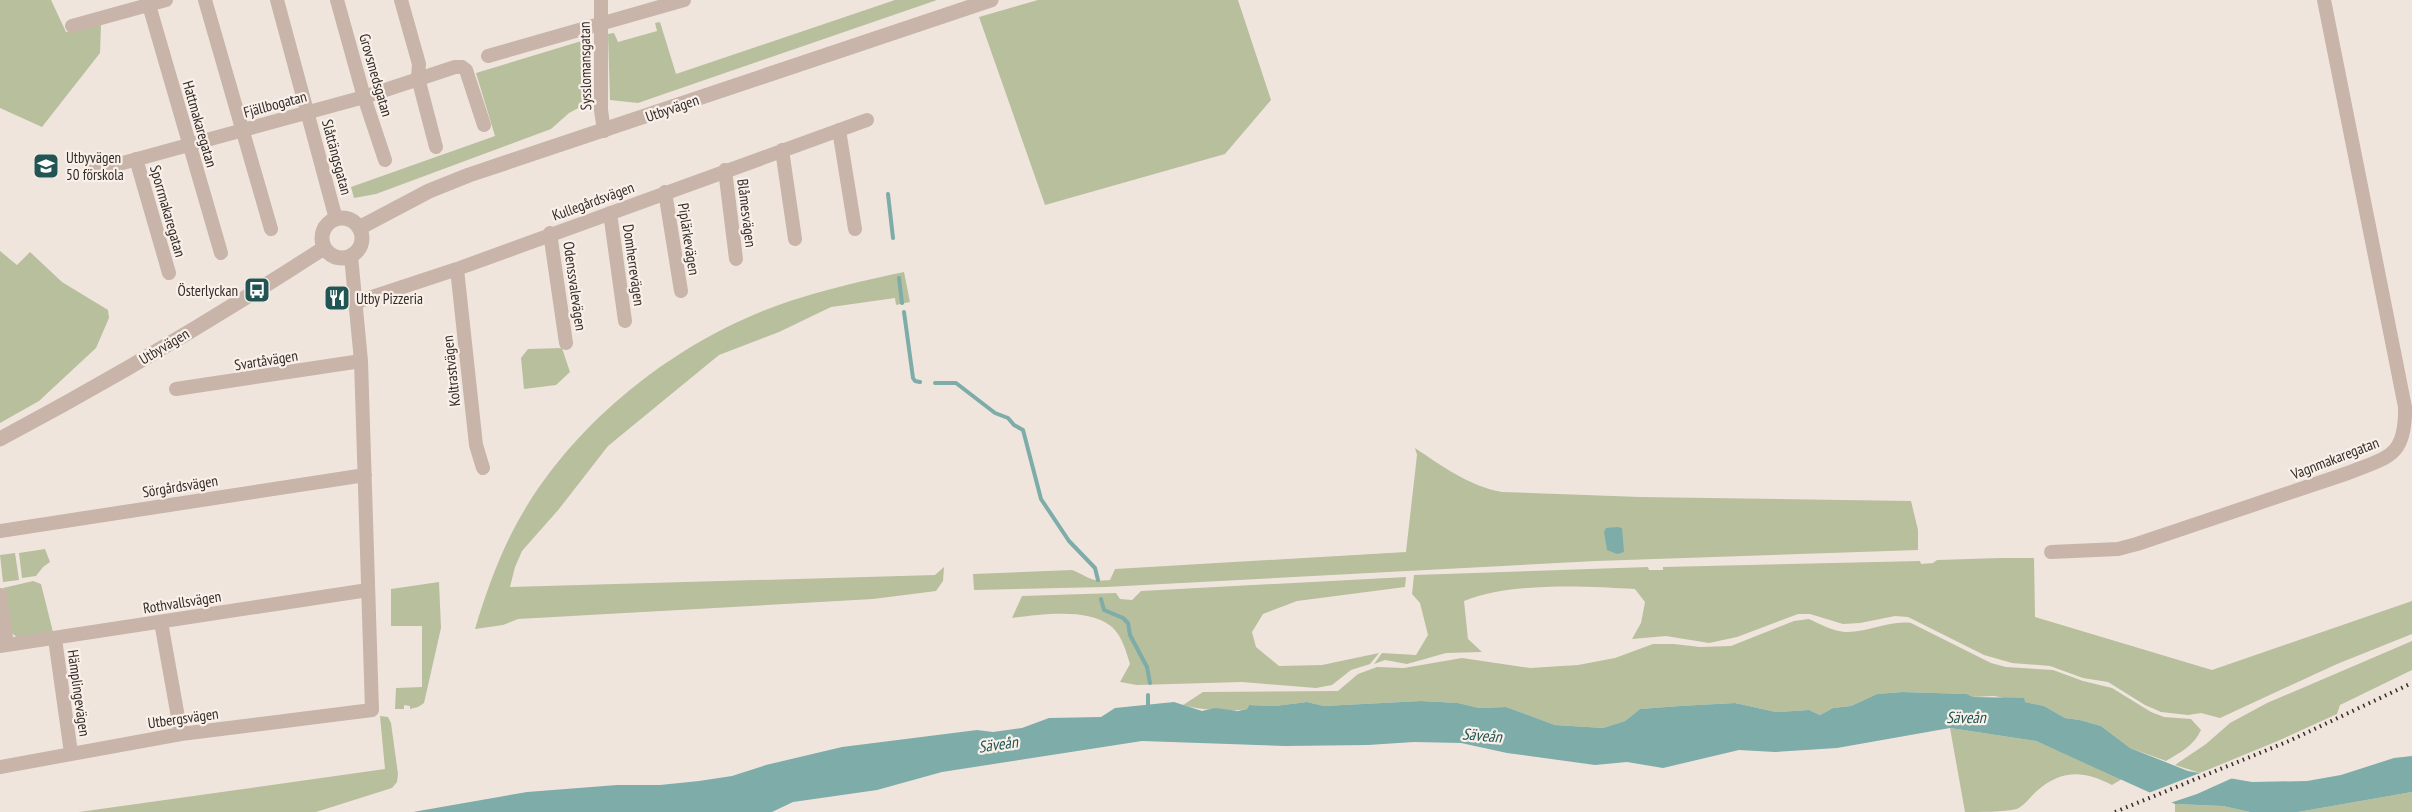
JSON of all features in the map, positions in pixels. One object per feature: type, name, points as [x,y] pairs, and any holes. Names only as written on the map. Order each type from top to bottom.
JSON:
[{"type":"street","points":[[72,26],[166,0]]},
{"type":"street","points":[[205,0],[271,229]]},
{"type":"street","name":"Slåttängsgatan","points":[[276,0],[336,219]]},
{"type":"street","name":"Grovsmedsgatan","points":[[337,0],[364,97],[385,160]]},
{"type":"street","points":[[401,0],[419,64],[418,78],[436,147]]},
{"type":"street","name":"Sysslomansgatan","points":[[601,0],[601,110],[604,131]]},
{"type":"street","points":[[488,56],[684,0]]},
{"type":"street","name":"Utbyvägen","points":[[359,228],[429,191],[469,175],[991,0]]},
{"type":"street","name":"Vagnmakaregatan","points":[[2050,552],[2118,549],[2137,544],[2383,460],[2401,442],[2405,429],[2405,407],[2324,0]]},
{"type":"street","name":"Hattmakaregatan","points":[[149,5],[221,253]]},
{"type":"street","name":"Fjällbogatan","points":[[90,172],[364,97],[455,67],[462,67],[466,70],[484,124]]},
{"type":"street","name":"Kullegårdsvägen","points":[[357,302],[457,269],[550,233],[867,120]]},
{"type":"street","points":[[839,130],[855,229]]},
{"type":"street","points":[[782,150],[795,239]]},
{"type":"street","name":"Sporrmakaregatan","points":[[136,159],[169,273]]},
{"type":"street","name":"Blåmesvägen","points":[[725,170],[736,259]]},
{"type":"street","name":"Piplärkevägen","points":[[665,192],[681,291]]},
{"type":"street","name":"Domherrevägen","points":[[610,213],[625,321]]},
{"type":"street","points":[[336,219],[348,219],[359,228],[362,242],[351,256],[338,258],[324,248],[323,230],[336,219]]},
{"type":"street","name":"Odenssvalevägen","points":[[550,233],[566,343]]},
{"type":"street","name":"Utbyvägen","points":[[0,439],[127,368],[324,248]]},
{"type":"street","points":[[351,256],[361,361],[368,590]]},
{"type":"street","name":"Koltrastvägen","points":[[457,269],[476,445],[483,468]]},
{"type":"street","name":"Svartåvägen","points":[[176,389],[361,361]]},
{"type":"street","name":"Sörgårdsvägen","points":[[0,531],[365,475]]},
{"type":"street","name":"Rothvallsvägen","points":[[4,646],[368,590]]},
{"type":"street","name":"Utbergsvägen","points":[[0,767],[181,734],[372,710],[368,590]]},
{"type":"street","points":[[0,595],[4,646]]},
{"type":"street","points":[[161,622],[181,734]]},
{"type":"street","name":"Hämplingevägen","points":[[55,639],[71,753]]},
{"type":"green space","points":[[0,0],[51,0],[66,32],[101,25],[100,53],[42,127],[0,108]]},
{"type":"green space","points":[[895,0],[937,0],[638,103],[610,100],[608,34],[614,33],[618,42],[657,31],[655,23],[660,22],[676,74]]},
{"type":"green space","points":[[1038,0],[1238,0],[1271,100],[1225,154],[1045,205],[979,17]]},
{"type":"green space","points":[[588,39],[586,104],[569,113],[551,129],[376,194],[354,198],[351,187],[495,136],[476,73]]},
{"type":"green space","points":[[0,251],[17,265],[30,252],[62,282],[108,310],[109,318],[96,348],[39,401],[0,423]]},
{"type":"green space","points":[[904,272],[910,302],[896,305],[895,298],[831,307],[779,332],[719,355],[608,446],[559,509],[522,551],[510,587],[935,575],[944,567],[943,581],[936,591],[873,599],[518,619],[503,625],[475,629],[504,548],[540,486],[568,450],[633,388],[708,337],[749,317],[790,301]]},
{"type":"green space","points":[[562,348],[570,372],[556,385],[524,389],[521,358],[528,349]]},
{"type":"green space","points":[[1415,448],[1467,480],[1502,492],[1640,497],[1911,501],[1918,530],[1918,550],[1596,561],[1106,587],[974,590],[973,574],[1072,570],[1090,578],[1110,580],[1115,569],[1406,552],[1417,455]]},
{"type":"green space","points":[[45,549],[50,562],[36,576],[22,578],[19,553]]},
{"type":"green space","points":[[15,553],[19,580],[3,582],[0,555]]},
{"type":"green space","points":[[2034,558],[2035,617],[2212,670],[2412,601],[2412,634],[2337,664],[2220,718],[2201,713],[2188,715],[2161,712],[2108,682],[2083,678],[2050,666],[2012,663],[1984,655],[1908,617],[1895,616],[1843,624],[1810,614],[1798,614],[1737,637],[1709,643],[1666,636],[1632,639],[1641,623],[1645,602],[1635,589],[1548,587],[1482,595],[1464,601],[1468,639],[1482,652],[1446,653],[1407,664],[1385,660],[1374,664],[1382,653],[1416,655],[1428,635],[1420,603],[1412,594],[1414,575],[1648,567],[1649,570],[1663,570],[1663,567],[1920,561],[1921,564],[1933,563],[1937,560]]},
{"type":"green space","points":[[1406,577],[1405,587],[1297,601],[1263,614],[1252,632],[1256,647],[1279,666],[1322,665],[1379,653],[1370,664],[1351,670],[1332,685],[1316,688],[1242,682],[1137,685],[1120,682],[1130,664],[1118,635],[1112,627],[1102,621],[1090,617],[1063,614],[1012,618],[1022,596],[1116,593],[1120,599],[1132,600],[1141,591]]},
{"type":"green space","points":[[33,581],[41,584],[53,632],[17,637],[10,632],[3,588]]},
{"type":"green space","points":[[439,582],[441,628],[424,703],[410,709],[410,706],[404,705],[404,709],[395,709],[396,688],[422,687],[422,626],[391,626],[391,589]]},
{"type":"green space","points":[[1809,619],[1831,629],[1845,632],[1862,631],[1894,623],[1911,623],[1991,663],[2006,667],[2053,670],[2112,688],[2151,712],[2164,717],[2191,719],[2201,730],[2190,745],[2166,761],[2130,748],[2101,726],[2065,718],[2044,706],[1994,696],[1973,697],[1967,694],[1902,692],[1877,694],[1851,706],[1833,708],[1820,715],[1809,710],[1776,712],[1735,703],[1640,709],[1625,721],[1603,728],[1555,725],[1506,707],[1479,708],[1458,703],[1421,701],[1324,706],[1307,702],[1275,706],[1249,705],[1247,709],[1232,710],[1183,705],[1203,692],[1338,691],[1358,674],[1377,667],[1404,668],[1462,658],[1530,668],[1578,665],[1615,658],[1653,644],[1731,646],[1794,621]]},
{"type":"green space","points":[[2412,641],[2412,670],[2340,705],[2337,714],[2200,773],[2175,765],[2206,744],[2230,723],[2267,703]]},
{"type":"green space","points":[[380,716],[388,717],[391,723],[398,774],[397,782],[392,788],[316,812],[79,812],[385,769]]},
{"type":"green space","points":[[1950,728],[2036,741],[2122,779],[2112,785],[2083,775],[2065,775],[2047,783],[2017,809],[1965,812]]},
{"type":"green space","points":[[2412,792],[2412,812],[2298,812]]},
{"type":"green space","points":[[2175,804],[2223,806],[2250,812],[2175,812]]},
{"type":"water","points":[[1606,528],[1622,528],[1624,552],[1617,554],[1607,550],[1604,532]]},
{"type":"water","name":"Säveån","points":[[1902,692],[2024,698],[2025,702],[2044,706],[2065,718],[2101,726],[2130,748],[2188,771],[2252,782],[2307,781],[2341,775],[2394,758],[2412,756],[2412,792],[2298,812],[2250,812],[2223,806],[2175,804],[2036,741],[1950,728],[1837,748],[1775,752],[1739,750],[1663,768],[1627,762],[1595,765],[1507,753],[1461,743],[1414,742],[1285,746],[1142,741],[942,772],[877,790],[793,802],[772,812],[413,812],[527,792],[699,781],[732,776],[766,765],[842,747],[977,730],[993,732],[1022,728],[1049,718],[1101,717],[1115,708],[1174,702],[1202,711],[1215,708],[1238,711],[1247,709],[1249,705],[1275,706],[1307,702],[1324,706],[1421,701],[1458,703],[1479,708],[1506,707],[1555,725],[1603,728],[1625,721],[1640,709],[1735,703],[1776,712],[1809,710],[1820,715],[1833,708],[1851,706],[1877,694]]},
{"type":"pier","points":[[2205,771],[2237,776],[2197,794],[2167,804],[2146,794]]},
{"type":"waterway","points":[[888,194],[893,238]]},
{"type":"waterway","points":[[899,278],[902,303]]},
{"type":"waterway","points":[[904,312],[913,378],[920,382]]},
{"type":"waterway","points":[[935,383],[956,383],[995,413],[1008,418],[1023,430],[1041,499],[1069,541],[1095,568],[1098,580]]},
{"type":"waterway","points":[[1101,599],[1104,610],[1123,618],[1128,623],[1130,635],[1147,667],[1150,683]]},
{"type":"waterway","points":[[1148,695],[1148,709]]},
{"type":"railway","points":[[2115,812],[2289,741],[2412,683]]},
{"type":"place","name":"Utbyvägen 50 förskola","points":[[46,166]]},
{"type":"place","name":"Österlyckan","points":[[257,290]]},
{"type":"place","name":"Utby Pizzeria","points":[[337,298]]}]
